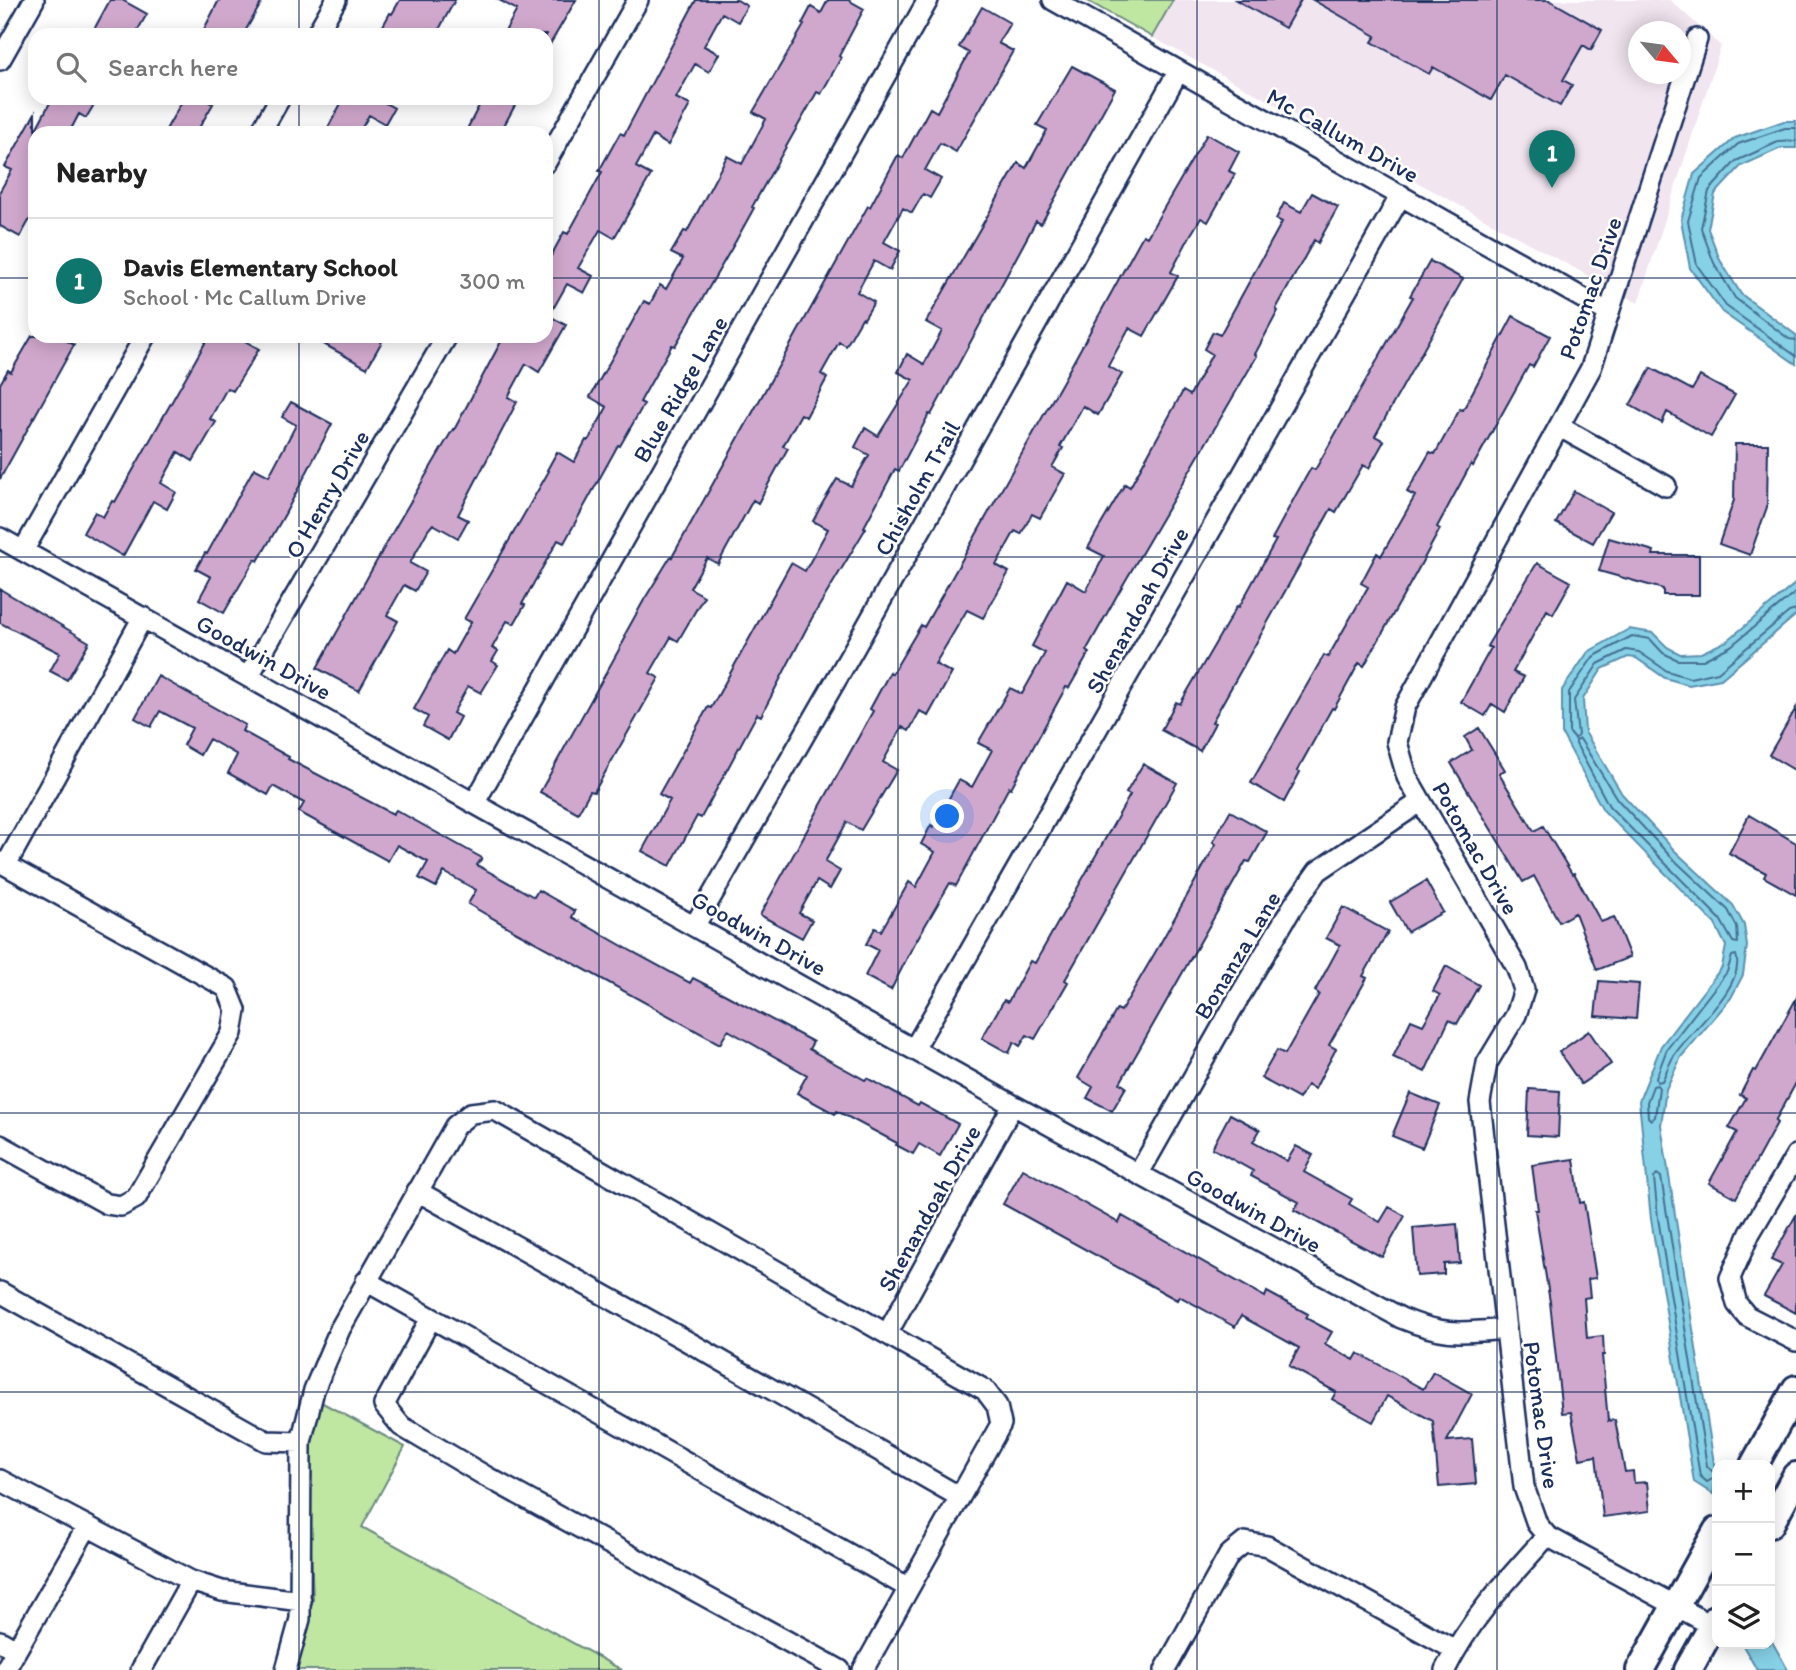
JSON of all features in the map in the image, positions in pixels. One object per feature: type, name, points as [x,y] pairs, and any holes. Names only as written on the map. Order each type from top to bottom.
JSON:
[{"type":"main road","points":[[1757,1460],[1796,1389]]},
{"type":"main road","points":[[1771,1523],[1796,1476]]},
{"type":"main road","points":[[1640,1670],[1712,1540]]},
{"type":"main road","points":[[1688,1670],[1712,1627]]},
{"type":"street","points":[[0,60],[34,0]]},
{"type":"street","points":[[320,28],[335,0]]},
{"type":"street","points":[[553,150],[638,0]]},
{"type":"street","name":"Blue Ridge Lane","points":[[475,802],[928,0]]},
{"type":"street","name":"Mc Callum Drive","points":[[1053,0],[1609,313]]},
{"type":"street","name":"Potomac Drive","points":[[1547,1536],[1537,1524],[1524,1487],[1480,1102],[1487,1063],[1516,1015],[1524,990],[1517,968],[1407,777],[1397,742],[1405,707],[1591,368],[1696,39]]},
{"type":"street","name":"Chisholm Trail","points":[[695,925],[855,647],[1178,72]]},
{"type":"street","points":[[264,126],[276,105]]},
{"type":"street","name":"Shenandoah Drive","points":[[914,1049],[1095,737],[1401,195]]},
{"type":"street","points":[[23,551],[141,343]]},
{"type":"street","name":"O Henry Drive","points":[[248,677],[443,343]]},
{"type":"street","points":[[1560,427],[1666,486]]},
{"type":"street","name":"Goodwin Drive","points":[[0,538],[1013,1105],[1401,1318],[1429,1329],[1455,1334],[1506,1329]]},
{"type":"street","points":[[0,1145],[107,1204],[121,1206],[136,1198],[232,1033],[236,1010],[227,988],[3,863],[143,617]]},
{"type":"street","name":"Bonanza Lane","points":[[1139,1173],[1293,906],[1318,871],[1420,802]]},
{"type":"street","name":"Shenandoah Drive","points":[[887,1334],[1013,1105]]},
{"type":"street","points":[[286,1670],[300,1619],[301,1442],[314,1390],[340,1329],[454,1126],[471,1113],[495,1110],[985,1390],[997,1406],[1001,1424],[863,1670]]},
{"type":"street","points":[[1796,1155],[1750,1233],[1730,1278],[1737,1304],[1747,1316],[1796,1341]]},
{"type":"street","points":[[417,1191],[960,1497]]},
{"type":"street","points":[[366,1281],[909,1588]]},
{"type":"street","points":[[0,1292],[266,1441],[301,1442]]},
{"type":"street","points":[[431,1318],[384,1405],[401,1426],[487,1477],[840,1670]]},
{"type":"street","points":[[0,1480],[191,1581],[222,1591],[301,1601]]},
{"type":"street","points":[[5,1670],[8,1646],[87,1527]]},
{"type":"street","points":[[1445,1670],[1455,1650],[1493,1595],[1547,1536],[1676,1606],[1712,1621]]},
{"type":"street","points":[[1165,1670],[1229,1555],[1245,1542],[1267,1546],[1455,1650]]},
{"type":"street","points":[[141,1670],[191,1581]]},
{"type":"shaded area","points":[[1173,0],[1670,0],[1721,46],[1638,303],[1152,37]]},
{"type":"green space","points":[[1086,0],[1173,0],[1152,37]]},
{"type":"green space","points":[[319,1401],[405,1447],[362,1527],[622,1670],[293,1670],[313,1599],[309,1498],[311,1446]]},
{"type":"water","points":[[1784,121],[1796,121],[1796,148],[1781,148],[1741,166],[1715,194],[1708,229],[1720,260],[1741,294],[1796,335],[1796,364],[1722,312],[1690,268],[1681,220],[1694,174],[1735,138]]},
{"type":"water","points":[[1796,583],[1796,615],[1721,679],[1689,685],[1665,678],[1636,658],[1628,657],[1602,669],[1583,699],[1585,732],[1622,794],[1675,851],[1733,905],[1744,925],[1747,946],[1743,975],[1731,998],[1681,1057],[1666,1089],[1661,1125],[1713,1460],[1712,1493],[1694,1482],[1651,1219],[1639,1101],[1661,1046],[1722,967],[1726,946],[1715,924],[1603,810],[1562,734],[1562,690],[1588,652],[1629,629],[1653,633],[1667,647],[1680,654],[1701,653],[1727,641]]},
{"type":"water","points":[[1775,1647],[1788,1670],[1757,1670],[1745,1649],[1775,1649]]},
{"type":"building","points":[[110,0],[122,0],[147,14],[139,28],[95,28]]},
{"type":"building","points":[[219,0],[263,0],[247,28],[205,28]]},
{"type":"building","points":[[400,0],[455,0],[440,28],[382,28],[390,13],[392,14]]},
{"type":"building","points":[[499,0],[576,0],[553,39],[553,28],[507,28],[517,10]]},
{"type":"building","points":[[696,0],[737,0],[747,6],[738,22],[722,13],[704,46],[719,54],[709,72],[695,64],[676,98],[690,105],[668,145],[653,136],[636,167],[651,175],[614,238],[600,230],[578,268],[593,276],[584,293],[567,284],[553,309],[553,252],[564,232],[568,234],[620,133],[624,135]]},
{"type":"building","points":[[828,0],[848,0],[864,9],[839,56],[841,58],[821,94],[817,92],[733,246],[675,346],[672,345],[640,402],[644,404],[564,543],[558,540],[522,604],[525,605],[514,624],[507,621],[492,648],[498,651],[492,661],[498,665],[481,693],[468,686],[453,713],[460,717],[448,740],[423,726],[428,717],[414,709],[447,650],[453,654],[471,622],[464,619],[549,471],[547,470],[557,452],[574,462],[586,440],[588,441],[607,407],[590,397],[644,301],[650,304],[660,285],[666,289],[683,259],[671,253],[684,231],[687,232],[727,156],[742,164],[766,119],[753,112],[804,25],[802,24],[811,7],[821,13]]},
{"type":"building","points":[[1236,0],[1301,0],[1285,28]]},
{"type":"building","points":[[1313,0],[1549,0],[1602,30],[1591,50],[1583,45],[1563,80],[1572,85],[1560,106],[1505,75],[1491,100],[1433,67],[1429,74],[1372,42],[1376,36]]},
{"type":"building","points":[[982,7],[1010,23],[998,43],[1013,51],[956,152],[940,143],[925,170],[941,179],[930,198],[923,194],[912,213],[903,208],[884,242],[900,251],[890,270],[874,261],[857,292],[874,302],[846,346],[839,342],[821,374],[827,378],[806,417],[801,414],[783,446],[788,448],[758,503],[753,500],[718,564],[707,558],[690,588],[704,596],[678,641],[671,637],[650,673],[659,678],[594,792],[590,791],[578,813],[540,792],[644,600],[672,557],[868,206],[870,207],[898,155],[903,158],[930,108],[937,112],[969,53],[959,47]]},
{"type":"building","points":[[1072,66],[1115,89],[1041,224],[1036,221],[899,471],[895,469],[864,527],[866,528],[812,618],[761,716],[757,714],[701,818],[697,816],[670,866],[642,851],[670,800],[659,794],[708,707],[711,708],[791,563],[805,571],[828,529],[813,521],[822,504],[837,479],[851,486],[869,455],[855,447],[865,428],[878,436],[913,380],[898,372],[907,354],[924,364],[942,331],[926,322],[1018,163],[1026,168],[1047,130],[1037,125]]},
{"type":"building","points":[[49,105],[94,105],[86,118],[79,114],[73,126],[38,126]]},
{"type":"building","points":[[180,105],[212,105],[200,126],[168,126]]},
{"type":"building","points":[[340,105],[389,105],[394,108],[385,124],[369,115],[363,126],[329,126]]},
{"type":"building","points":[[479,105],[515,105],[504,126],[469,126]]},
{"type":"building","points":[[35,113],[35,126],[28,126],[28,223],[20,237],[0,226],[0,191],[12,170],[5,167]]},
{"type":"building","points":[[1207,134],[1239,152],[1229,171],[1235,174],[1208,222],[1201,218],[1190,236],[1171,272],[1178,276],[1144,336],[1129,328],[1108,366],[1122,374],[1098,415],[1083,406],[1052,467],[1065,474],[1040,518],[1032,514],[1021,534],[1015,531],[996,565],[1009,572],[983,618],[967,610],[935,664],[952,673],[928,716],[920,711],[909,731],[902,727],[883,762],[897,770],[861,830],[847,822],[825,862],[840,871],[830,889],[817,881],[799,913],[812,920],[802,938],[760,915],[873,711],[870,709],[890,672],[892,674],[921,625],[924,627],[1143,235],[1147,237]]},
{"type":"building","points":[[1312,193],[1338,207],[1318,243],[1314,240],[1276,309],[1278,311],[1255,354],[1257,356],[1120,590],[1086,651],[1089,653],[1069,688],[1066,687],[956,886],[950,883],[891,990],[865,976],[878,950],[866,944],[875,928],[881,931],[909,882],[916,887],[935,852],[921,844],[959,780],[972,787],[992,750],[978,743],[1010,688],[1022,694],[1045,653],[1032,646],[1067,580],[1086,591],[1104,556],[1088,548],[1099,528],[1125,484],[1130,487],[1183,391],[1190,395],[1212,354],[1204,349],[1213,332],[1220,335],[1282,222],[1276,219],[1284,203],[1301,212]]},
{"type":"building","points":[[1430,261],[1463,279],[1375,436],[1384,441],[1369,468],[1363,465],[1336,512],[1331,509],[1212,722],[1215,723],[1200,751],[1161,730],[1176,702],[1180,704],[1237,606],[1239,607],[1276,540],[1272,539],[1298,491],[1311,468],[1315,470],[1413,297],[1410,296]]},
{"type":"building","points":[[1513,316],[1550,336],[1533,367],[1529,365],[1473,466],[1471,464],[1415,575],[1364,666],[1359,663],[1334,709],[1332,708],[1297,771],[1300,772],[1284,802],[1251,783],[1324,655],[1328,657],[1368,587],[1361,583],[1377,553],[1381,556],[1415,496],[1407,492],[1430,452],[1435,454],[1460,409],[1463,410]]},
{"type":"building","points":[[553,318],[566,325],[539,372],[526,364],[508,397],[517,402],[458,515],[468,520],[458,538],[433,524],[428,530],[410,563],[426,572],[415,591],[404,585],[387,615],[398,621],[359,691],[317,668],[395,528],[454,430],[500,343],[553,343]]},
{"type":"building","points":[[28,343],[74,345],[0,479],[0,384],[8,370],[11,372]]},
{"type":"building","points":[[205,343],[248,343],[259,349],[233,391],[227,388],[210,419],[216,422],[193,461],[178,452],[161,483],[176,492],[167,509],[153,501],[123,556],[83,533],[95,512],[103,517],[112,501],[115,502]]},
{"type":"building","points":[[322,343],[381,343],[367,368]]},
{"type":"building","points":[[1651,368],[1692,390],[1700,376],[1735,395],[1711,437],[1667,412],[1662,423],[1630,405]]},
{"type":"building","points":[[291,402],[332,424],[285,514],[224,613],[199,599],[211,577],[196,569],[254,468],[269,476],[296,425],[282,417]]},
{"type":"building","points":[[1735,444],[1768,444],[1767,507],[1750,555],[1719,544],[1734,500]]},
{"type":"building","points":[[1574,491],[1611,512],[1593,543],[1556,523]]},
{"type":"building","points":[[1609,538],[1654,551],[1653,555],[1699,555],[1699,595],[1663,595],[1663,589],[1599,571]]},
{"type":"building","points":[[1537,563],[1571,582],[1553,614],[1547,610],[1513,672],[1524,677],[1505,712],[1492,704],[1485,716],[1461,702],[1491,648],[1487,646]]},
{"type":"building","points":[[0,589],[89,642],[67,680],[50,671],[60,653],[0,623]]},
{"type":"building","points":[[158,676],[245,725],[242,731],[289,757],[288,759],[393,814],[396,810],[482,858],[477,865],[534,897],[538,890],[575,911],[572,917],[633,952],[690,983],[693,978],[726,995],[813,1042],[809,1049],[865,1080],[867,1078],[918,1106],[920,1103],[958,1124],[940,1156],[919,1144],[913,1154],[837,1111],[835,1114],[797,1093],[807,1075],[728,1030],[720,1044],[515,931],[468,904],[476,890],[444,872],[436,887],[419,878],[428,862],[397,845],[388,861],[299,812],[304,803],[273,786],[268,795],[228,773],[237,755],[209,739],[200,755],[183,745],[192,728],[160,711],[151,727],[135,718]]},
{"type":"building","points":[[1796,708],[1796,771],[1769,755]]},
{"type":"building","points":[[1479,728],[1505,770],[1499,774],[1534,831],[1543,826],[1572,874],[1574,873],[1601,922],[1614,917],[1630,957],[1597,970],[1575,913],[1559,922],[1534,876],[1523,882],[1451,763],[1472,750],[1465,737]]},
{"type":"building","points":[[1143,764],[1177,783],[1065,980],[1068,982],[1035,1039],[1027,1035],[1020,1046],[1014,1042],[1009,1053],[982,1038],[1004,1000],[1008,1002],[1030,961],[1035,963],[1130,795],[1126,793]]},
{"type":"building","points":[[1230,811],[1267,832],[1250,862],[1246,861],[1120,1083],[1126,1087],[1112,1111],[1087,1098],[1093,1087],[1078,1078],[1117,1009],[1121,1011],[1156,951],[1216,844],[1213,842]]},
{"type":"building","points":[[1749,815],[1796,843],[1796,895],[1764,877],[1766,873],[1729,853]]},
{"type":"building","points":[[1426,881],[1443,912],[1407,932],[1390,902]]},
{"type":"building","points":[[1343,907],[1388,932],[1363,976],[1367,978],[1329,1045],[1336,1049],[1315,1089],[1307,1085],[1299,1099],[1261,1078],[1277,1050],[1285,1054],[1319,994],[1315,991],[1340,945],[1326,938]]},
{"type":"building","points":[[1446,966],[1479,985],[1457,1024],[1449,1020],[1425,1072],[1393,1057],[1411,1020],[1423,1025],[1440,995],[1433,991]]},
{"type":"building","points":[[1599,981],[1639,984],[1636,1019],[1595,1016]]},
{"type":"building","points":[[1796,999],[1796,1083],[1736,1198],[1709,1183],[1737,1132],[1729,1128],[1746,1098],[1740,1095]]},
{"type":"building","points":[[1589,1031],[1611,1064],[1581,1084],[1559,1052]]},
{"type":"building","points":[[1529,1089],[1560,1091],[1558,1137],[1527,1135]]},
{"type":"building","points":[[1410,1093],[1440,1105],[1422,1148],[1392,1136]]},
{"type":"building","points":[[1230,1114],[1260,1130],[1253,1142],[1287,1161],[1296,1146],[1313,1155],[1304,1172],[1352,1199],[1349,1204],[1380,1222],[1389,1207],[1405,1216],[1382,1257],[1294,1210],[1299,1202],[1251,1176],[1253,1171],[1212,1148]]},
{"type":"building","points":[[1574,1159],[1596,1278],[1588,1279],[1590,1297],[1584,1298],[1587,1338],[1603,1336],[1602,1355],[1608,1421],[1615,1420],[1625,1472],[1633,1471],[1634,1483],[1647,1482],[1650,1511],[1603,1517],[1596,1456],[1580,1459],[1571,1412],[1562,1413],[1550,1302],[1535,1210],[1538,1210],[1532,1165]]},
{"type":"building","points":[[1023,1169],[1119,1223],[1122,1216],[1265,1297],[1267,1292],[1308,1314],[1306,1318],[1332,1332],[1325,1344],[1354,1360],[1358,1353],[1423,1389],[1433,1372],[1472,1394],[1447,1441],[1472,1439],[1476,1484],[1439,1487],[1433,1421],[1387,1396],[1373,1422],[1332,1399],[1336,1392],[1289,1366],[1299,1348],[1241,1316],[1235,1327],[1179,1296],[1177,1300],[1003,1204]]},
{"type":"building","points":[[1796,1215],[1796,1313],[1764,1296],[1782,1265],[1771,1260]]},
{"type":"building","points":[[1457,1224],[1460,1263],[1444,1264],[1444,1274],[1417,1276],[1413,1228]]},
{"type":"place","name":"Davis Elementary School","points":[[1552,188]]}]
